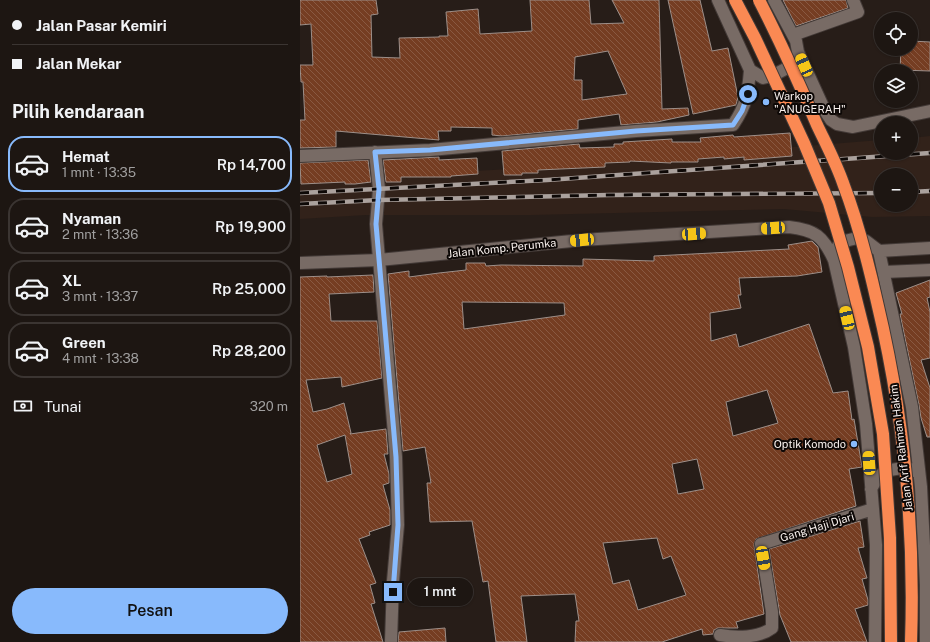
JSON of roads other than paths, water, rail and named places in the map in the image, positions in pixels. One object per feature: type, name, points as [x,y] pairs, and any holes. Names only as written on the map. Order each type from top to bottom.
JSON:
[{"type":"highway","name":"Jalan Arif Rahman Hakim","points":[[735,0],[755,38],[804,143],[829,203],[848,267],[868,347],[883,434],[890,538],[891,642]]},
{"type":"highway","name":"Jalan Arif Rahman Hakim","points":[[759,0],[784,50],[843,182],[864,247],[890,354],[904,449],[910,513],[912,568],[911,642]]},
{"type":"street","points":[[300,156],[430,150],[636,131],[733,125],[742,111],[748,94],[750,70],[718,0]]},
{"type":"street","points":[[774,0],[796,41],[798,52],[825,111],[831,120],[837,124],[853,127],[930,111]]},
{"type":"street","points":[[793,35],[858,12],[853,0]]},
{"type":"street","points":[[750,70],[763,78],[772,76],[789,67],[796,58],[798,52]]},
{"type":"street","points":[[375,152],[379,189],[376,224],[396,457],[398,525],[393,581],[391,642]]},
{"type":"street","name":"Jalan Komp. Perumka","points":[[300,263],[379,260],[582,240],[789,228],[811,232],[820,238],[827,246],[834,260]]},
{"type":"street","points":[[875,642],[876,545],[866,424],[855,354],[834,260],[838,246],[845,241],[857,238],[866,240],[879,251],[930,248]]},
{"type":"street","name":"Jalan Arif Rahman Hakim","points":[[879,251],[912,407],[919,475],[926,585],[926,642]]},
{"type":"street","points":[[884,272],[930,270]]},
{"type":"street","points":[[871,489],[882,474],[891,470],[902,468],[912,470],[919,475]]},
{"type":"street","name":"Gang Haji Djari","points":[[739,639],[766,632],[772,628],[772,612],[761,544],[873,509]]},
{"type":"street","points":[[720,635],[739,639]]},
{"type":"railway","points":[[300,193],[547,180],[930,153]]},
{"type":"railway","points":[[918,192],[930,191]]},
{"type":"railway","points":[[300,204],[379,200],[609,195],[874,193]]},
{"type":"place","name":"Warkop \"ANUGERAH\"","points":[[766,102]]},
{"type":"place","name":"Optik Komodo","points":[[854,444]]}]
